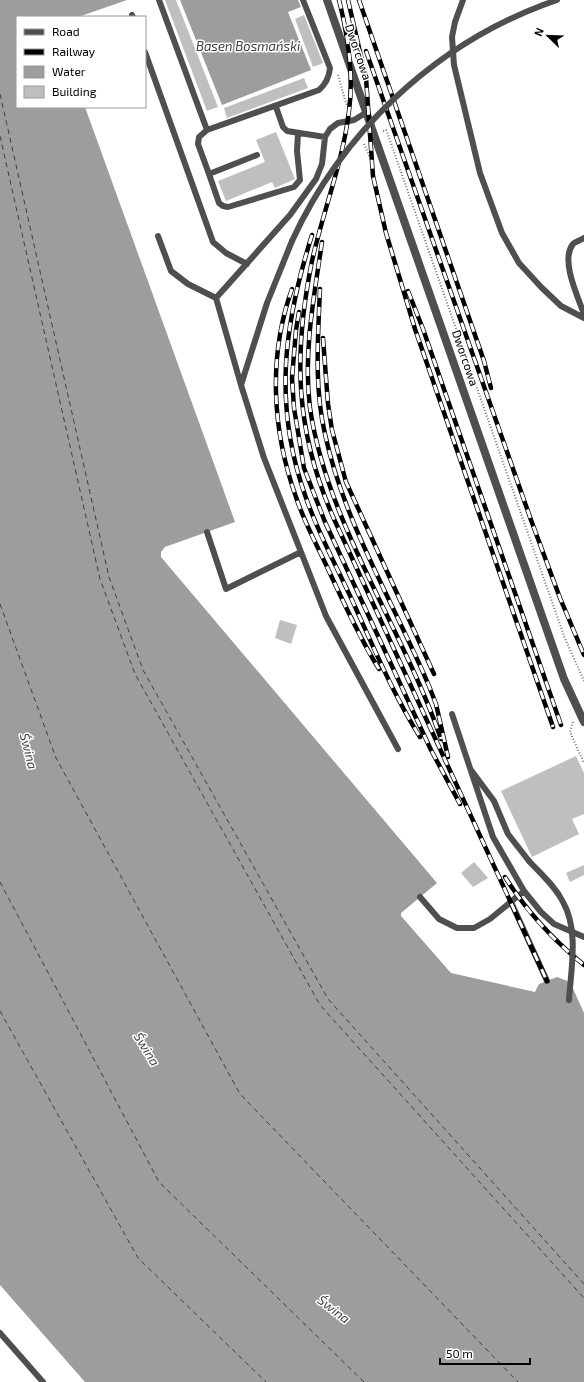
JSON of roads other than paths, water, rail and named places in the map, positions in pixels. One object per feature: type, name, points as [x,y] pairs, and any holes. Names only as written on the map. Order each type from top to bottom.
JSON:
[{"type":"street","name":"Dworcowa","points":[[327,0],[564,679],[584,722]]},
{"type":"lane","points":[[159,0],[207,130]]},
{"type":"lane","points":[[298,133],[297,151],[300,180],[294,187],[228,207],[219,203],[198,144],[200,136],[207,130],[276,107],[319,90],[325,85],[330,73],[328,62],[303,0]]},
{"type":"lane","points":[[463,0],[454,22],[452,38],[454,65],[480,173],[502,233],[519,263],[541,287],[562,306],[584,318]]},
{"type":"lane","points":[[240,385],[267,303],[292,241],[311,203],[333,168],[361,133],[389,103],[431,67],[463,45],[501,23],[557,0]]},
{"type":"lane","points":[[146,55],[213,242],[226,253],[247,264]]},
{"type":"lane","points":[[276,107],[283,126],[287,131],[325,137]]},
{"type":"lane","points":[[216,298],[290,215],[316,179],[322,164],[325,137],[330,129],[338,123],[354,120],[367,112]]},
{"type":"lane","points":[[209,174],[257,155]]},
{"type":"lane","points":[[158,236],[171,271],[188,284],[216,298],[240,385],[264,458],[326,616],[398,749]]},
{"type":"lane","points":[[584,238],[573,244],[568,256],[569,271],[584,314]]},
{"type":"lane","points":[[207,532],[226,589],[301,552]]},
{"type":"lane","points":[[452,714],[468,766],[493,837],[524,891],[540,912],[554,924],[584,937]]},
{"type":"lane","points":[[468,766],[488,792],[497,808],[508,834],[551,885],[563,902],[569,919],[573,945],[569,1000]]},
{"type":"lane","points":[[420,897],[439,919],[457,928],[474,928],[524,891]]},
{"type":"lane","points":[[511,902],[547,981]]},
{"type":"lane","points":[[0,1333],[43,1382]]},
{"type":"water","name":"Świna","points":[[0,0],[127,0],[81,16],[16,16],[16,108],[85,108],[235,522],[165,547],[161,552],[161,557],[437,883],[401,913],[401,916],[451,973],[535,992],[539,984],[557,977],[570,982],[584,1013],[584,1382],[85,1382],[0,1285]]},
{"type":"water","name":"Basen Bosmański","points":[[180,0],[298,0],[301,7],[288,12],[311,70],[222,105]]},
{"type":"railway","points":[[339,0],[345,27],[351,83],[346,130],[338,168],[312,261],[302,329],[300,361],[301,392],[311,455],[321,487],[334,519],[547,981]]},
{"type":"railway","points":[[348,0],[366,78],[373,176],[386,233],[415,329],[553,727]]},
{"type":"railway","points":[[359,0],[484,361],[491,388]]},
{"type":"railway","points":[[366,51],[531,520],[560,598],[584,655]]},
{"type":"railway","points":[[312,235],[302,268],[295,300],[289,332],[286,364],[286,396],[289,428],[295,461],[305,495],[321,535],[392,687],[420,737]]},
{"type":"railway","points":[[322,242],[310,325],[308,367],[310,408],[319,451],[332,493],[349,534],[407,657],[441,739]]},
{"type":"railway","points":[[292,289],[284,314],[276,367],[276,393],[282,446],[288,472],[299,506],[352,620],[379,669]]},
{"type":"railway","points":[[320,289],[318,325],[319,398],[325,434],[333,467],[357,531],[429,686],[436,704],[448,757]]},
{"type":"railway","points":[[408,291],[423,329],[561,725]]},
{"type":"railway","points":[[299,312],[292,378],[294,408],[304,468],[325,522],[431,750],[460,804]]},
{"type":"railway","points":[[323,338],[328,404],[332,430],[346,482],[434,674]]},
{"type":"railway","points":[[505,877],[531,913],[561,945],[584,965]]}]
